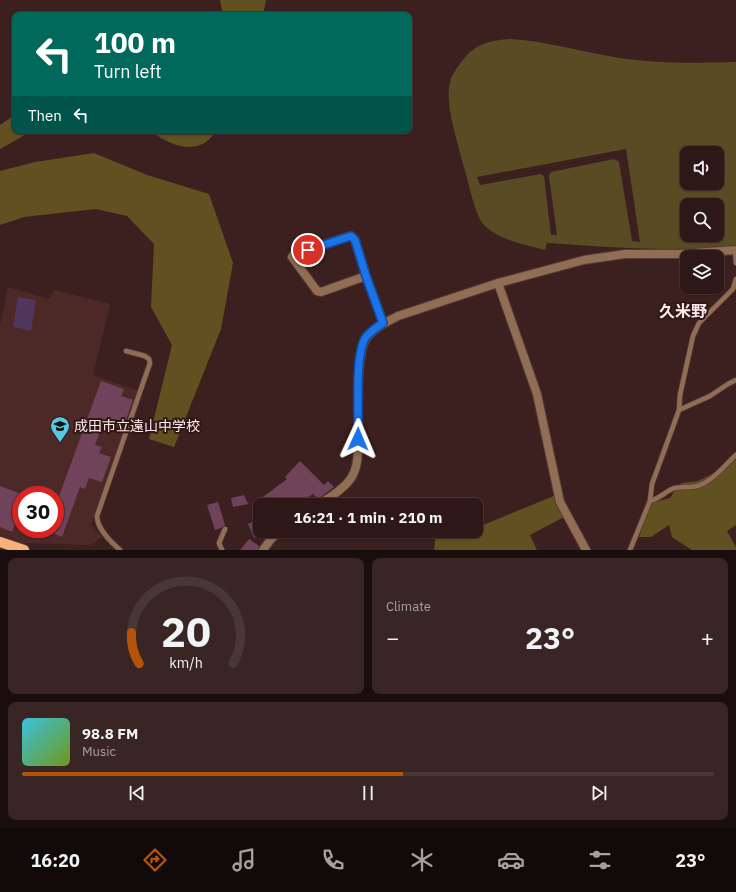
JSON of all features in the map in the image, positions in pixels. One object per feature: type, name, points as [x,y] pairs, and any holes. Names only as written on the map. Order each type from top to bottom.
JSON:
[{"type":"main road","points":[[0,542],[24,550]]},
{"type":"street","points":[[366,276],[321,292],[317,291],[292,257],[294,254],[351,236],[355,240],[383,323]]},
{"type":"street","points":[[328,498],[350,480],[356,466],[358,452],[359,372],[361,352],[366,337],[383,323],[398,316],[498,283],[584,260],[625,254],[678,254],[735,250]]},
{"type":"street","points":[[498,283],[537,394],[560,502],[586,550]]},
{"type":"street","points":[[263,550],[272,538]]},
{"type":"lane","points":[[735,250],[736,263]]},
{"type":"lane","points":[[630,550],[650,501],[652,484],[679,410],[680,396],[693,336],[699,323],[733,289],[736,279]]},
{"type":"lane","points":[[120,550],[100,528],[97,516],[150,363],[149,359],[145,356],[126,352]]},
{"type":"lane","points":[[679,410],[710,396],[736,380]]},
{"type":"lane","points":[[650,501],[655,500],[680,487],[696,486],[703,483],[736,455]]},
{"type":"lane","points":[[222,550],[219,543],[225,529]]},
{"type":"shaded area","points":[[220,0],[266,0],[264,12],[222,12]]},
{"type":"shaded area","points":[[509,39],[522,40],[644,61],[690,63],[736,62],[736,245],[689,249],[665,249],[618,248],[547,243],[545,250],[497,235],[484,225],[478,214],[473,199],[451,118],[449,88],[454,72],[470,52],[481,45],[493,41]],"holes":[[[626,149],[640,242],[632,241],[619,162],[614,159],[551,172],[549,176],[557,235],[551,235],[544,176],[541,174],[480,185],[477,177]]]},
{"type":"shaded area","points":[[12,117],[12,134],[27,134],[0,149],[0,125]]},
{"type":"shaded area","points":[[155,134],[213,134],[209,139],[193,147],[176,145]]},
{"type":"shaded area","points":[[94,153],[147,175],[209,194],[233,263],[221,329],[174,447],[149,439],[172,345],[151,307],[154,244],[127,216],[96,209],[24,217],[0,225],[0,171],[35,162]]},
{"type":"shaded area","name":"成田市立遠山中学校","points":[[8,287],[50,299],[54,290],[110,304],[93,375],[139,391],[91,525],[102,537],[90,545],[24,543],[0,535],[0,326]]},
{"type":"shaded area","points":[[18,297],[36,300],[31,331],[13,327]]},
{"type":"shaded area","points":[[736,458],[736,525],[727,531],[736,547],[736,550],[692,550],[672,537],[669,525],[651,537],[639,537],[651,503],[670,498],[677,487],[682,483],[698,481],[720,470]]},
{"type":"shaded area","points":[[556,495],[564,517],[530,535],[537,550],[434,550],[436,538],[483,538],[483,525]]},
{"type":"building","points":[[101,381],[124,389],[121,396],[133,400],[123,428],[104,421],[95,445],[102,447],[99,453],[111,457],[102,482],[89,478],[85,489],[80,487],[64,531],[64,486],[63,486]]},
{"type":"building","points":[[300,461],[324,485],[328,481],[334,487],[319,498],[317,498],[313,494],[306,498],[262,498],[287,479],[285,477]]},
{"type":"building","points":[[0,486],[12,491],[12,532],[0,527]]},
{"type":"building","points":[[244,495],[248,504],[233,507],[231,498]]},
{"type":"building","points":[[218,502],[225,525],[215,530],[207,505]]},
{"type":"building","points":[[253,522],[253,536],[248,524]]},
{"type":"building","points":[[249,539],[259,546],[258,550],[240,550]]},
{"type":"place","name":"成田市立遠山中学校","points":[[60,443]]},
{"type":"district","name":"久米野","points":[[683,311]]},
{"type":"route","points":[[308,250],[351,236],[355,240],[383,323],[366,337],[361,352],[359,372],[358,439]]}]
